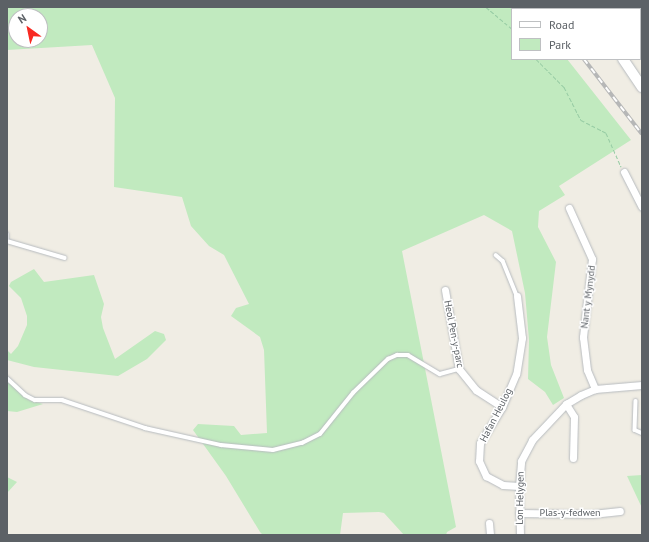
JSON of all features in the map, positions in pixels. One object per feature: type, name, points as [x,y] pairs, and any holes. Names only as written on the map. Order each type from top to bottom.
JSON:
[{"type":"street","points":[[624,60],[642,86]]},
{"type":"street","points":[[624,172],[642,207]]},
{"type":"street","name":"Nant y Mynydd","points":[[569,208],[592,259],[584,337],[587,370],[595,389]]},
{"type":"street","name":"Heol Pen-y-parc","points":[[445,290],[459,370],[476,390],[502,407]]},
{"type":"street","name":"Hafan Heulog","points":[[517,296],[522,338],[516,374],[502,407],[480,443],[479,461],[486,476],[503,485],[519,486]]},
{"type":"street","points":[[573,458],[574,417],[566,404],[595,389],[642,385]]},
{"type":"street","name":"Lon Helygen","points":[[520,535],[519,486],[521,461],[532,440],[566,404]]},
{"type":"street","name":"Plas-y-fedwen","points":[[519,512],[592,514],[620,511]]},
{"type":"street","points":[[489,523],[490,535]]},
{"type":"lane","points":[[7,234],[7,239],[65,258]]},
{"type":"lane","points":[[496,255],[503,261],[517,296]]},
{"type":"lane","points":[[7,378],[24,395],[35,400],[62,400],[145,428],[221,445],[273,450],[302,443],[320,434],[353,394],[392,357],[408,355],[440,374],[459,370]]},
{"type":"lane","points":[[636,401],[635,430],[642,433]]},
{"type":"path","points":[[486,7],[511,28]]},
{"type":"path","points":[[537,60],[564,87],[582,120],[606,133],[624,172]]},
{"type":"green space","points":[[7,7],[526,7],[527,8],[511,8],[511,60],[568,60],[631,140],[559,186],[565,195],[539,211],[538,227],[556,262],[547,337],[551,365],[564,398],[553,405],[545,392],[528,379],[529,340],[525,293],[512,231],[484,215],[402,251],[456,527],[447,532],[446,535],[404,535],[384,513],[379,512],[343,513],[340,535],[263,535],[260,532],[226,476],[193,430],[198,424],[234,426],[241,435],[267,433],[264,350],[260,337],[231,316],[236,308],[249,304],[224,255],[209,246],[191,226],[182,197],[114,187],[115,98],[92,45],[48,48],[48,8],[8,8],[8,48],[41,48],[7,50]]},
{"type":"green space","points":[[34,269],[44,282],[94,275],[104,304],[101,317],[103,328],[115,359],[155,331],[164,334],[166,340],[147,359],[118,376],[34,367],[7,360],[7,350],[11,354],[18,346],[27,325],[27,316],[21,298],[9,286],[11,282]]},
{"type":"green space","points":[[7,380],[29,400],[43,404],[17,412],[7,411]]},
{"type":"green space","points":[[642,475],[642,508],[627,476]]},
{"type":"green space","points":[[7,477],[17,482],[7,493]]},
{"type":"water","points":[[628,7],[642,7],[642,30],[641,8]]},
{"type":"railway","points":[[585,60],[642,134]]}]
